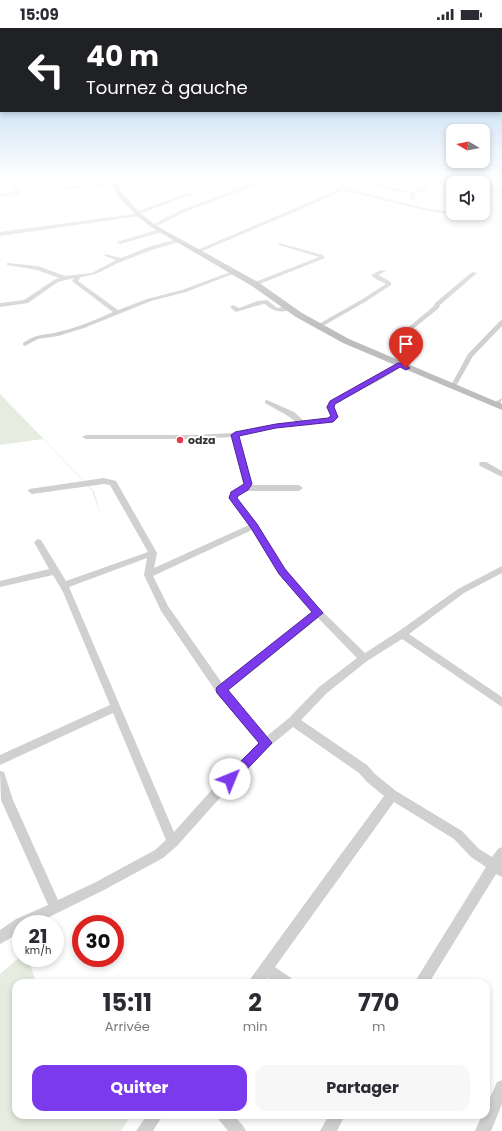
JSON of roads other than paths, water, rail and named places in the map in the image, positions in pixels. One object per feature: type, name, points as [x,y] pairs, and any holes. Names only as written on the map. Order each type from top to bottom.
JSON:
[{"type":"street","points":[[0,234],[24,230]]},
{"type":"street","points":[[120,242],[150,230]]},
{"type":"street","points":[[160,230],[235,272],[290,308],[346,341],[453,387],[501,404]]},
{"type":"street","points":[[198,251],[232,235],[246,230]]},
{"type":"street","points":[[0,305],[26,302],[56,281],[64,278],[93,274],[152,247],[178,241]]},
{"type":"street","points":[[255,284],[322,258],[321,256],[281,244]]},
{"type":"street","points":[[107,255],[121,260]]},
{"type":"street","points":[[9,264],[38,268],[64,278]]},
{"type":"street","points":[[319,326],[363,301],[389,284],[374,275],[383,271]]},
{"type":"street","points":[[25,344],[36,338],[58,334],[82,327],[149,300],[184,291],[235,272]]},
{"type":"street","points":[[86,437],[194,437],[235,435],[276,426],[333,419],[334,417],[330,407],[332,403],[400,365],[407,345],[404,338],[406,332],[437,307],[437,304],[474,273]]},
{"type":"street","points":[[78,277],[75,281],[117,312]]},
{"type":"street","points":[[233,307],[236,310],[267,302],[271,308],[275,310],[290,308]]},
{"type":"street","points":[[453,387],[470,355],[502,322]]},
{"type":"street","points":[[267,402],[291,414],[303,423]]},
{"type":"street","points":[[235,435],[248,480],[248,484],[245,488]]},
{"type":"street","points":[[483,464],[502,474]]},
{"type":"street","points":[[32,491],[104,481],[113,482],[153,553],[148,575],[164,608],[221,690],[266,743]]},
{"type":"street","points":[[299,488],[245,488],[234,494],[233,498],[254,526],[282,572],[318,613],[364,658]]},
{"type":"street","points":[[148,575],[254,526]]},
{"type":"street","points":[[38,542],[63,586],[173,842]]},
{"type":"street","points":[[63,586],[153,553]]},
{"type":"street","points":[[40,915],[100,886],[159,854],[173,842],[221,788],[266,743],[293,721],[323,690],[364,658],[402,634],[461,591],[502,569]]},
{"type":"street","points":[[0,584],[55,571]]},
{"type":"street","points":[[221,690],[318,613]]},
{"type":"street","points":[[402,634],[502,703]]},
{"type":"street","points":[[0,760],[115,707]]},
{"type":"street","points":[[293,721],[363,769],[371,778],[392,795],[458,835],[475,853],[498,869]]},
{"type":"street","points":[[0,776],[7,800],[55,908]]},
{"type":"street","points":[[259,979],[340,864],[392,795]]},
{"type":"street","points":[[424,979],[498,869],[502,853]]},
{"type":"street","points":[[0,938],[12,930]]},
{"type":"street","points":[[266,969],[280,979]]},
{"type":"street","points":[[490,1115],[502,1087]]},
{"type":"street","points":[[144,1131],[153,1119]]},
{"type":"street","points":[[228,1119],[238,1131]]},
{"type":"street","points":[[328,1131],[336,1119]]},
{"type":"street","points":[[483,1131],[488,1119]]},
{"type":"place","name":"odza","points":[[180,440]]}]
